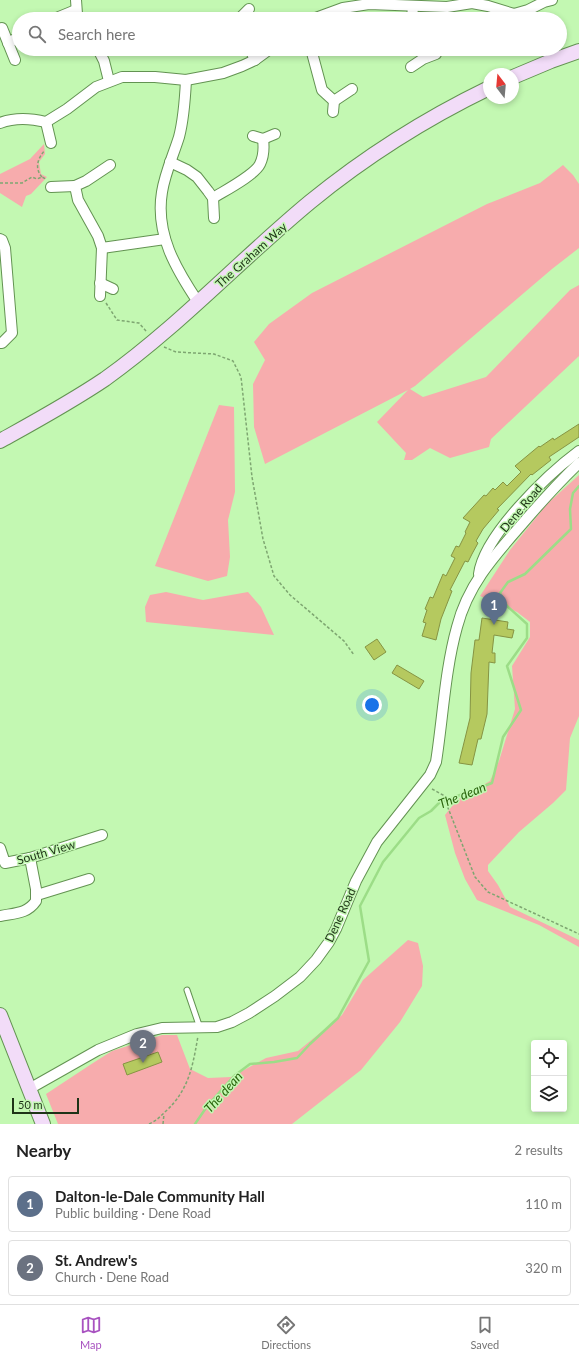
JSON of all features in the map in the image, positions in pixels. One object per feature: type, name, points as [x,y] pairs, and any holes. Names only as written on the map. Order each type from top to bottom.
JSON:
[{"type":"main road","points":[[567,55],[579,51]]},
{"type":"main road","points":[[519,74],[565,56]]},
{"type":"main road","name":"The Graham Way","points":[[0,441],[68,403],[157,343],[198,302],[309,203],[347,173],[381,149],[425,122],[483,91]]},
{"type":"main road","name":"The Graham Way","points":[[0,433],[20,430]]},
{"type":"main road","points":[[0,1015],[43,1124]]},
{"type":"street","points":[[521,12],[552,0]]},
{"type":"street","points":[[332,12],[343,8],[369,4],[447,7],[472,3],[487,3],[509,12]]},
{"type":"street","points":[[413,6],[413,12]]},
{"type":"street","points":[[246,12],[249,9]]},
{"type":"street","points":[[2,28],[12,53]]},
{"type":"street","points":[[8,43],[12,41]]},
{"type":"street","points":[[13,56],[15,60]]},
{"type":"street","points":[[102,56],[109,81]]},
{"type":"street","points":[[253,56],[255,60]]},
{"type":"street","points":[[0,124],[11,119],[32,118],[46,122],[67,109],[96,87],[122,76],[186,80],[223,73],[255,60],[260,56]]},
{"type":"street","points":[[313,56],[322,90],[334,101]]},
{"type":"street","points":[[412,67],[423,59],[431,56]]},
{"type":"street","points":[[186,80],[184,111],[179,137],[161,194],[162,225],[173,262],[198,302]]},
{"type":"street","points":[[332,112],[334,101],[352,89]]},
{"type":"street","points":[[46,122],[51,143]]},
{"type":"street","points":[[253,136],[263,139],[275,134]]},
{"type":"street","points":[[213,198],[251,174],[260,165],[264,151],[263,139]]},
{"type":"street","points":[[170,162],[187,170],[196,177],[213,198],[214,218]]},
{"type":"street","points":[[51,187],[75,186],[86,181],[110,165]]},
{"type":"street","points":[[75,186],[78,200],[98,236],[102,248],[100,296]]},
{"type":"street","points":[[0,239],[2,240],[5,248],[12,333],[2,343],[0,343]]},
{"type":"street","points":[[102,248],[165,239]]},
{"type":"street","points":[[100,283],[113,289]]},
{"type":"street","name":"Dene Road","points":[[479,576],[483,558],[507,522],[539,485],[561,465],[579,452]]},
{"type":"street","name":"Dene Road","points":[[29,1089],[98,1050],[137,1034],[162,1028],[200,1028],[232,1022],[275,996],[300,977],[316,960],[336,929],[356,881],[378,842],[430,775],[436,762],[451,651],[457,626],[465,603],[479,576],[561,480],[579,464]]},
{"type":"street","name":"South View","points":[[0,848],[5,863],[30,858],[102,835]]},
{"type":"street","points":[[0,916],[29,910],[36,901],[30,858]]},
{"type":"street","points":[[36,895],[90,879]]},
{"type":"lane","points":[[561,465],[568,473]]},
{"type":"lane","points":[[187,990],[200,1028]]},
{"type":"path","points":[[51,143],[46,146],[37,162],[39,173],[50,182],[51,187]]},
{"type":"path","points":[[0,183],[22,183],[29,178],[38,179],[42,177]]},
{"type":"path","points":[[100,296],[117,320],[139,323],[157,343],[176,352],[214,354],[233,361],[241,377],[252,477],[263,539],[274,576],[290,595],[344,641],[354,655]]},
{"type":"path","points":[[434,790],[443,795],[475,876],[488,892],[579,934]]},
{"type":"path","points":[[149,1124],[155,1121],[177,1101],[191,1074],[200,1028]]},
{"type":"path","points":[[163,1124],[164,1113]]},
{"type":"shaded area","points":[[44,144],[45,154],[39,162],[41,174],[47,177],[31,194],[26,196],[22,207],[0,193],[0,174],[30,159]]},
{"type":"shaded area","points":[[563,165],[573,175],[579,184],[579,248],[410,389],[423,397],[486,377],[570,290],[579,285],[579,356],[491,439],[489,447],[450,458],[430,448],[412,460],[404,460],[406,453],[377,422],[408,390],[265,464],[254,427],[253,384],[265,360],[254,342],[269,324],[312,293],[487,204],[540,183]]},
{"type":"shaded area","points":[[219,405],[234,407],[235,492],[228,520],[230,557],[227,576],[208,581],[155,566]]},
{"type":"shaded area","points":[[579,475],[579,716],[570,738],[566,790],[519,832],[488,865],[488,871],[498,885],[510,907],[579,940],[579,947],[539,925],[477,900],[465,879],[455,853],[445,815],[457,800],[490,781],[499,761],[515,709],[512,666],[530,637],[530,622],[517,612],[480,596],[510,550],[547,504]]},
{"type":"shaded area","points":[[166,592],[203,600],[248,592],[261,607],[274,635],[146,622],[145,607],[150,595]]},
{"type":"shaded area","points":[[408,940],[418,943],[423,966],[422,986],[400,1022],[361,1070],[292,1124],[58,1124],[46,1094],[112,1051],[162,1035],[177,1035],[190,1069],[208,1078],[231,1077],[266,1058],[298,1051],[342,1015],[363,980]]},
{"type":"building","points":[[579,424],[579,437],[549,457],[551,460],[532,475],[531,474],[497,509],[499,510],[483,529],[476,541],[478,543],[468,562],[465,561],[450,590],[452,591],[441,619],[436,640],[422,636],[426,623],[423,622],[427,610],[425,609],[430,597],[433,598],[443,574],[446,576],[455,558],[451,556],[456,546],[459,547],[470,522],[463,518],[484,495],[486,496],[493,488],[495,490],[503,482],[507,486],[521,472],[515,466],[539,446],[540,447],[553,438],[554,440]]},
{"type":"building","points":[[482,618],[508,622],[507,629],[514,630],[512,638],[494,635],[492,653],[495,653],[495,663],[489,662],[487,714],[481,739],[478,739],[472,765],[459,763],[470,718],[471,673],[475,640],[479,640]]},
{"type":"building","points":[[377,639],[386,652],[374,660],[365,647]]},
{"type":"building","points":[[397,665],[424,681],[419,689],[392,673]]},
{"type":"building","points":[[158,1052],[162,1062],[127,1075],[123,1064]]},
{"type":"waterway","name":"The dean","points":[[195,1124],[208,1105],[234,1076],[250,1064],[297,1058],[338,1018],[369,961],[360,906],[383,862],[419,818],[431,811],[439,803],[492,783],[503,737],[521,710],[507,666],[527,638],[527,624],[507,606],[500,593],[508,582],[525,574],[571,529],[570,509],[573,493],[579,486]]},
{"type":"place","name":"Dalton-le-Dale Community Hall","points":[[494,625]]},
{"type":"place","name":"St. Andrew's","points":[[143,1063]]}]
